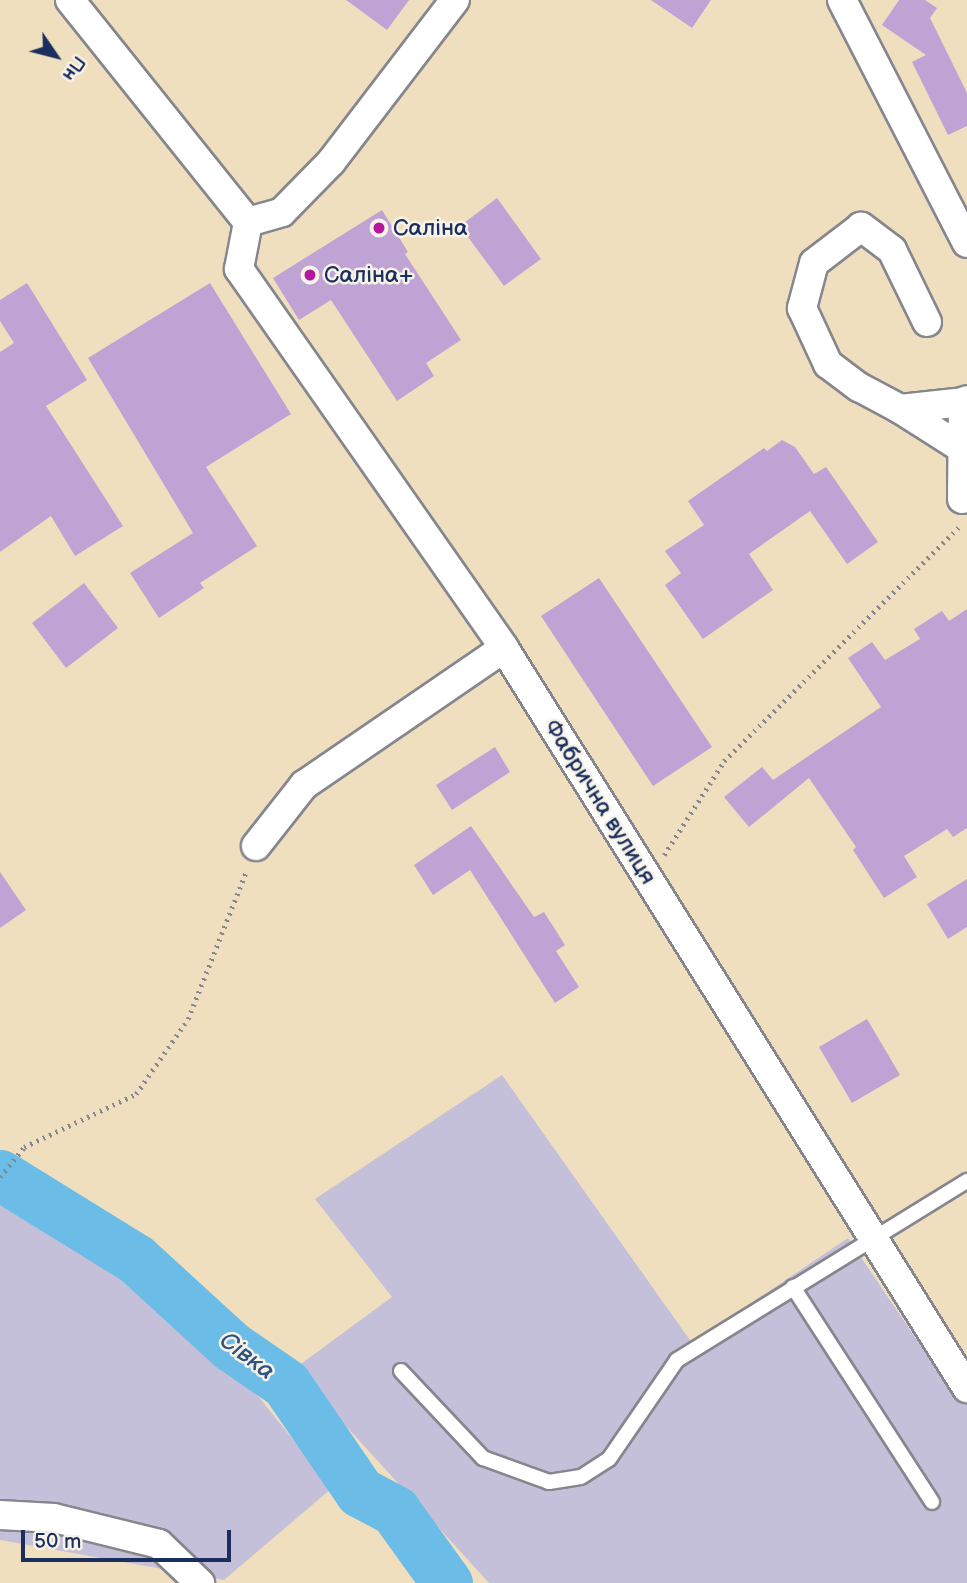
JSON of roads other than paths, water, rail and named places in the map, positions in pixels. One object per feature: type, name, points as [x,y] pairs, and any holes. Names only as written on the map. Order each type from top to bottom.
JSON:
[{"type":"street","points":[[70,0],[248,222],[282,212],[331,162],[455,0]]},
{"type":"street","points":[[842,0],[967,243]]},
{"type":"street","name":"Фабрична вулиця","points":[[248,222],[239,269],[504,648],[967,1388]]},
{"type":"street","points":[[927,322],[892,250],[861,227],[814,263],[802,308],[828,364],[859,387],[900,409],[962,449]]},
{"type":"street","points":[[900,409],[965,401],[962,449],[965,509]]},
{"type":"street","points":[[256,846],[304,785],[504,648]]},
{"type":"street","points":[[0,1515],[54,1518],[159,1544],[200,1583]]},
{"type":"lane","points":[[401,1371],[483,1458],[549,1482],[580,1477],[609,1458],[677,1360],[872,1237],[967,1181]]},
{"type":"lane","points":[[793,1287],[932,1503]]},
{"type":"waterway","name":"Сівка","points":[[0,1175],[136,1259],[231,1346],[286,1384],[360,1492],[395,1511],[447,1583]]},
{"type":"place","name":"Саліна","points":[[379,228]]},
{"type":"place","name":"Саліна+","points":[[310,275]]}]
